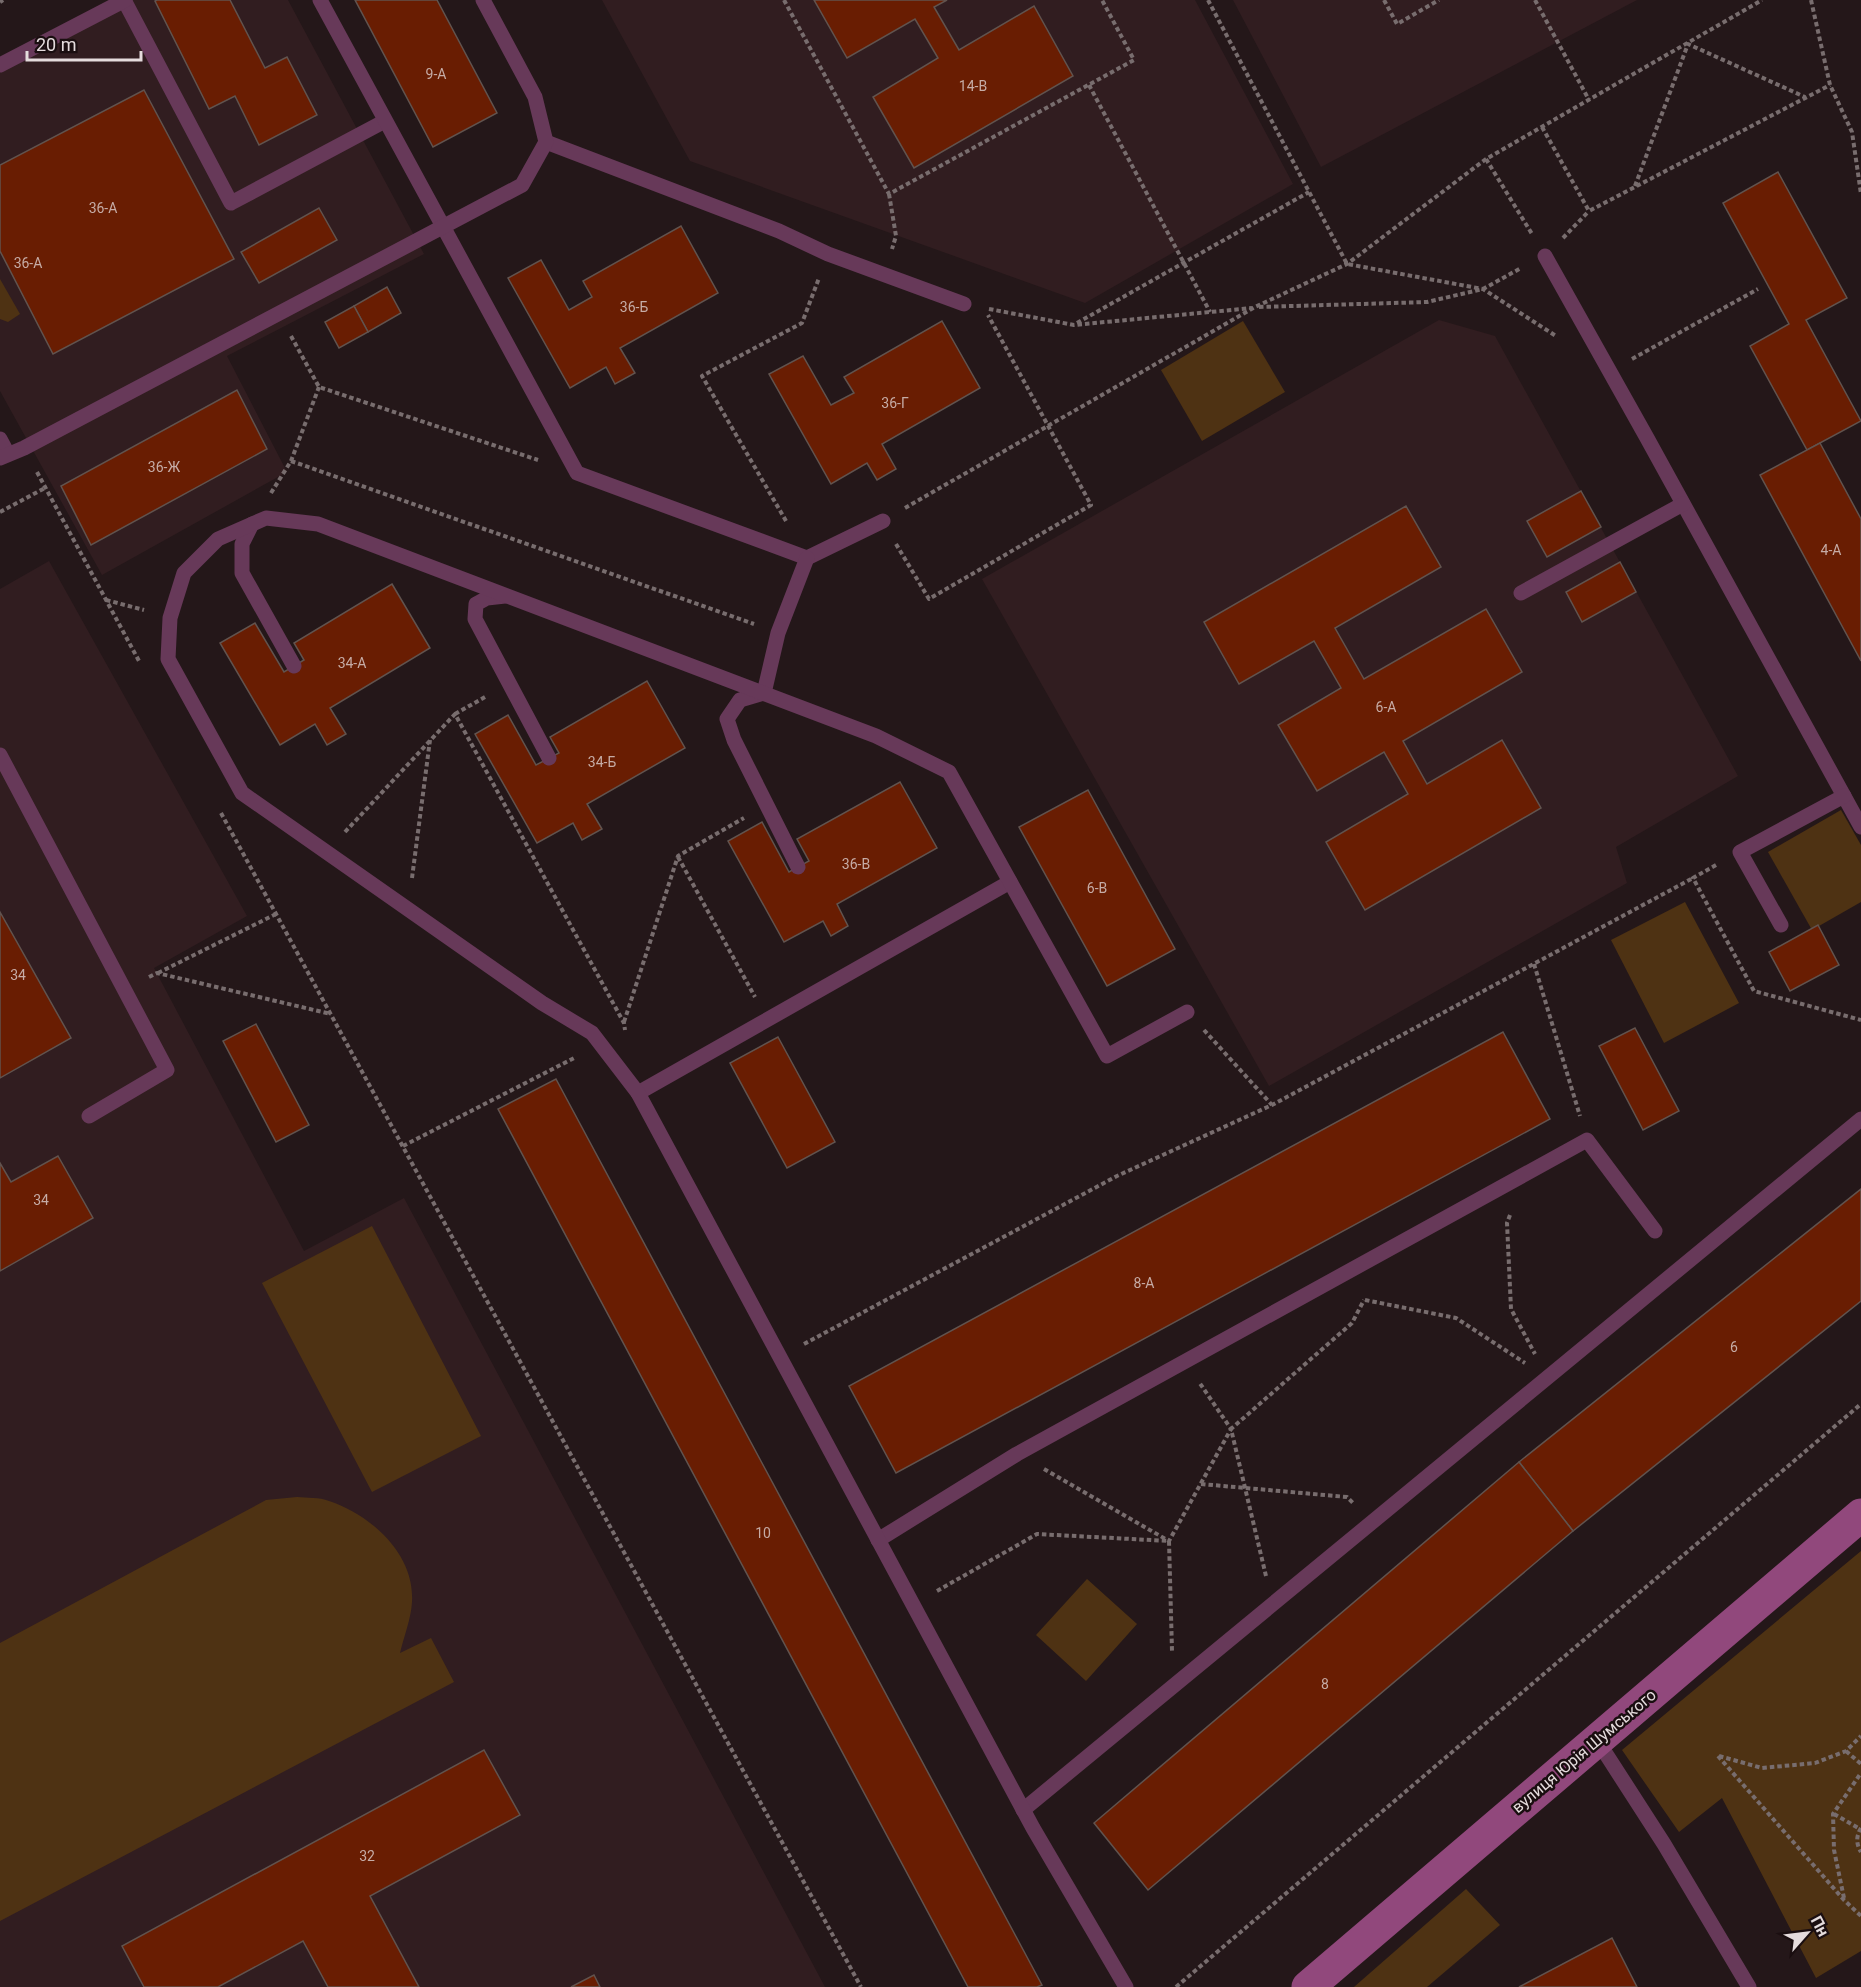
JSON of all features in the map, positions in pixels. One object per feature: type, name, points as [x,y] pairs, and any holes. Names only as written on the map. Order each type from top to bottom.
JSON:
[{"type":"street","name":"вулиця Юрія Шумського","points":[[1308,1987],[1861,1515]]},
{"type":"lane","points":[[0,66],[124,0],[231,203],[385,121]]},
{"type":"lane","points":[[320,0],[577,473],[807,558]]},
{"type":"lane","points":[[0,439],[4,456],[280,314],[522,185],[546,142],[535,97],[483,0]]},
{"type":"lane","points":[[546,142],[779,231],[828,254],[964,304]]},
{"type":"lane","points":[[1545,256],[1611,371],[1861,827]]},
{"type":"lane","points":[[1521,593],[1683,504]]},
{"type":"lane","points":[[1126,1987],[1023,1810],[638,1093],[592,1033],[542,1002],[242,793],[168,659],[170,618],[184,573],[218,538],[266,519],[318,524],[876,736],[949,771],[1107,1056],[1187,1012]]},
{"type":"lane","points":[[764,693],[778,633],[807,558],[883,521]]},
{"type":"lane","points":[[252,525],[242,543],[242,573],[294,666]]},
{"type":"lane","points":[[505,596],[487,598],[476,604],[475,619],[549,758]]},
{"type":"lane","points":[[764,693],[740,700],[727,719],[734,740],[798,867]]},
{"type":"lane","points":[[0,755],[167,1070],[88,1116]]},
{"type":"lane","points":[[1780,925],[1740,852],[1844,796]]},
{"type":"lane","points":[[638,1093],[1010,882]]},
{"type":"lane","points":[[1023,1810],[1861,1119]]},
{"type":"lane","points":[[878,1540],[1017,1454],[1587,1140],[1655,1231]]},
{"type":"lane","points":[[1597,1740],[1664,1844],[1749,1987]]},
{"type":"path","points":[[784,0],[889,194],[896,236],[884,274]]},
{"type":"path","points":[[889,194],[1134,60],[1102,0]]},
{"type":"path","points":[[1208,0],[1347,264]]},
{"type":"path","points":[[1384,0],[1397,24],[1439,0]]},
{"type":"path","points":[[1535,0],[1589,100]]},
{"type":"path","points":[[1762,0],[1486,159],[1347,264],[1255,308],[1048,427],[883,521],[929,599],[1091,505],[1048,427],[984,308],[1074,325],[1255,308],[1427,302],[1483,288],[1545,256],[1589,212],[1830,85]]},
{"type":"path","points":[[1811,0],[1830,85],[1852,132],[1861,194]]},
{"type":"path","points":[[1688,44],[1806,98]]},
{"type":"path","points":[[1635,187],[1688,44]]},
{"type":"path","points":[[1089,85],[1210,312]]},
{"type":"path","points":[[1542,127],[1589,212]]},
{"type":"path","points":[[1486,159],[1545,256]]},
{"type":"path","points":[[1074,325],[1309,192]]},
{"type":"path","points":[[807,558],[702,376],[802,323],[828,254]]},
{"type":"path","points":[[1347,264],[1483,288],[1562,339]]},
{"type":"path","points":[[1611,371],[1758,289]]},
{"type":"path","points":[[280,314],[319,387],[577,473]]},
{"type":"path","points":[[319,387],[291,461],[778,633]]},
{"type":"path","points":[[0,512],[45,488],[140,663]]},
{"type":"path","points":[[106,600],[170,618]]},
{"type":"path","points":[[326,852],[455,714],[509,684]]},
{"type":"path","points":[[455,714],[624,1023],[626,1035]]},
{"type":"path","points":[[408,909],[430,740]]},
{"type":"path","points":[[624,1023],[678,856],[766,805]]},
{"type":"path","points":[[219,809],[861,1987]]},
{"type":"path","points":[[780,1357],[1117,1176],[1272,1105],[1740,852]]},
{"type":"path","points":[[678,856],[768,1021]]},
{"type":"path","points":[[1693,878],[1754,991],[1861,1020]]},
{"type":"path","points":[[124,989],[276,914]]},
{"type":"path","points":[[1534,963],[1587,1140]]},
{"type":"path","points":[[157,973],[331,1015]]},
{"type":"path","points":[[1187,1012],[1272,1105]]},
{"type":"path","points":[[403,1146],[601,1044]]},
{"type":"path","points":[[1525,1175],[1507,1223],[1511,1310],[1548,1378]]},
{"type":"path","points":[[1318,1288],[1456,1318],[1548,1378]]},
{"type":"path","points":[[1173,1687],[1169,1540],[1231,1429],[1352,1323],[1365,1300]]},
{"type":"path","points":[[1185,1361],[1231,1429],[1272,1605]]},
{"type":"path","points":[[1176,1987],[1861,1404]]},
{"type":"path","points":[[1017,1454],[1169,1540]]},
{"type":"path","points":[[1201,1484],[1347,1497],[1372,1523]]},
{"type":"path","points":[[912,1605],[1037,1534],[1169,1540]]},
{"type":"path","points":[[1861,1736],[1846,1751],[1815,1763],[1762,1768],[1718,1756],[1861,1916]]},
{"type":"path","points":[[1846,1751],[1861,1764]]},
{"type":"path","points":[[1845,1900],[1834,1850],[1833,1814],[1861,1773]]},
{"type":"path","points":[[1833,1814],[1860,1829],[1857,1842],[1861,1852]]},
{"type":"shaded area","points":[[114,0],[288,0],[424,254],[227,356],[287,472],[102,575],[0,391],[0,57]]},
{"type":"shaded area","points":[[602,0],[1195,0],[1293,184],[1085,303],[690,161]]},
{"type":"shaded area","points":[[1233,0],[1637,0],[1321,167]]},
{"type":"shaded area","points":[[0,279],[20,314],[8,322],[0,319]]},
{"type":"shaded area","points":[[1439,320],[1495,336],[1738,776],[1616,847],[1627,883],[1269,1086],[982,579]]},
{"type":"shaded area","points":[[1243,321],[1285,392],[1202,441],[1161,370]]},
{"type":"shaded area","points":[[49,561],[247,916],[154,968],[304,1251],[404,1198],[825,1987],[0,1987],[0,589]]},
{"type":"shaded area","points":[[1841,810],[1861,845],[1861,902],[1812,930],[1768,852]]},
{"type":"shaded area","points":[[1685,902],[1739,1003],[1664,1043],[1611,940]]},
{"type":"shaded area","points":[[372,1226],[481,1436],[372,1492],[262,1283]]},
{"type":"shaded area","points":[[297,1497],[321,1499],[345,1507],[375,1526],[387,1539],[406,1568],[411,1584],[412,1602],[409,1621],[400,1653],[431,1638],[454,1682],[0,1921],[0,1643],[266,1500]]},
{"type":"shaded area","points":[[1861,1551],[1861,1951],[1816,1978],[1722,1798],[1679,1832],[1622,1750]]},
{"type":"shaded area","points":[[1087,1579],[1137,1624],[1086,1681],[1036,1635]]},
{"type":"shaded area","points":[[1466,1889],[1500,1925],[1427,1987],[1354,1987]]},
{"type":"building","points":[[230,0],[265,68],[287,57],[317,115],[259,145],[235,96],[209,109],[155,1]]},
{"type":"building","points":[[355,0],[437,0],[497,113],[433,147]]},
{"type":"building","points":[[814,0],[947,0],[934,7],[959,50],[1034,6],[1073,76],[914,168],[873,97],[938,58],[915,19],[847,58]]},
{"type":"building","points":[[144,90],[234,259],[53,354],[0,251],[0,165]]},
{"type":"building","points":[[1778,172],[1847,298],[1806,320],[1861,421],[1807,450],[1750,346],[1789,324],[1723,203]]},
{"type":"building","points":[[319,208],[337,240],[259,283],[241,252]]},
{"type":"building","points":[[681,226],[718,293],[620,348],[635,373],[615,384],[606,367],[570,388],[508,278],[541,260],[569,310],[592,297],[583,281]]},
{"type":"building","points":[[387,287],[401,313],[368,332],[354,306]]},
{"type":"building","points":[[354,306],[368,332],[339,348],[325,322]]},
{"type":"building","points":[[942,321],[980,388],[882,444],[896,469],[877,480],[867,463],[831,484],[769,374],[803,356],[831,405],[854,393],[844,377]]},
{"type":"building","points":[[237,390],[267,449],[91,545],[61,486]]},
{"type":"building","points":[[1820,443],[1861,519],[1861,661],[1760,475]]},
{"type":"building","points":[[1581,491],[1601,527],[1547,557],[1527,521]]},
{"type":"building","points":[[1406,506],[1441,567],[1335,628],[1364,679],[1486,609],[1522,672],[1403,741],[1427,784],[1502,740],[1541,808],[1365,910],[1326,842],[1408,794],[1384,752],[1317,791],[1278,725],[1341,688],[1314,641],[1239,684],[1204,622]]},
{"type":"building","points":[[1620,562],[1636,592],[1582,622],[1566,592]]},
{"type":"building","points":[[392,584],[430,648],[330,708],[346,734],[327,745],[315,724],[280,745],[220,643],[255,623],[284,672],[304,660],[294,643]]},
{"type":"building","points":[[647,681],[685,748],[587,804],[602,829],[582,840],[573,823],[537,843],[475,734],[508,715],[536,765],[559,753],[550,737]]},
{"type":"building","points":[[900,782],[937,848],[837,904],[848,926],[831,936],[823,921],[784,942],[728,841],[762,822],[789,872],[809,861],[797,839]]},
{"type":"building","points":[[1088,790],[1175,949],[1107,986],[1019,827]]},
{"type":"building","points":[[0,912],[71,1038],[0,1078]]},
{"type":"building","points":[[1818,925],[1839,965],[1790,991],[1769,952]]},
{"type":"building","points":[[256,1024],[309,1125],[276,1142],[223,1041]]},
{"type":"building","points":[[1635,1028],[1679,1111],[1643,1130],[1599,1046]]},
{"type":"building","points":[[1503,1032],[1550,1119],[896,1473],[849,1386]]},
{"type":"building","points":[[778,1037],[835,1142],[787,1168],[730,1063]]},
{"type":"building","points":[[556,1079],[1042,1985],[1037,1987],[968,1987],[498,1109]]},
{"type":"building","points":[[58,1156],[93,1218],[0,1271],[0,1163],[11,1182]]},
{"type":"building","points":[[1861,1189],[1861,1301],[1573,1531],[1519,1462]]},
{"type":"building","points":[[1519,1462],[1573,1531],[1148,1890],[1094,1823]]},
{"type":"building","points":[[484,1750],[520,1815],[370,1896],[419,1987],[328,1987],[303,1941],[218,1987],[144,1987],[122,1946]]},
{"type":"building","points":[[1612,1938],[1637,1987],[1519,1987]]},
{"type":"building","points":[[594,1975],[600,1987],[571,1987]]}]
